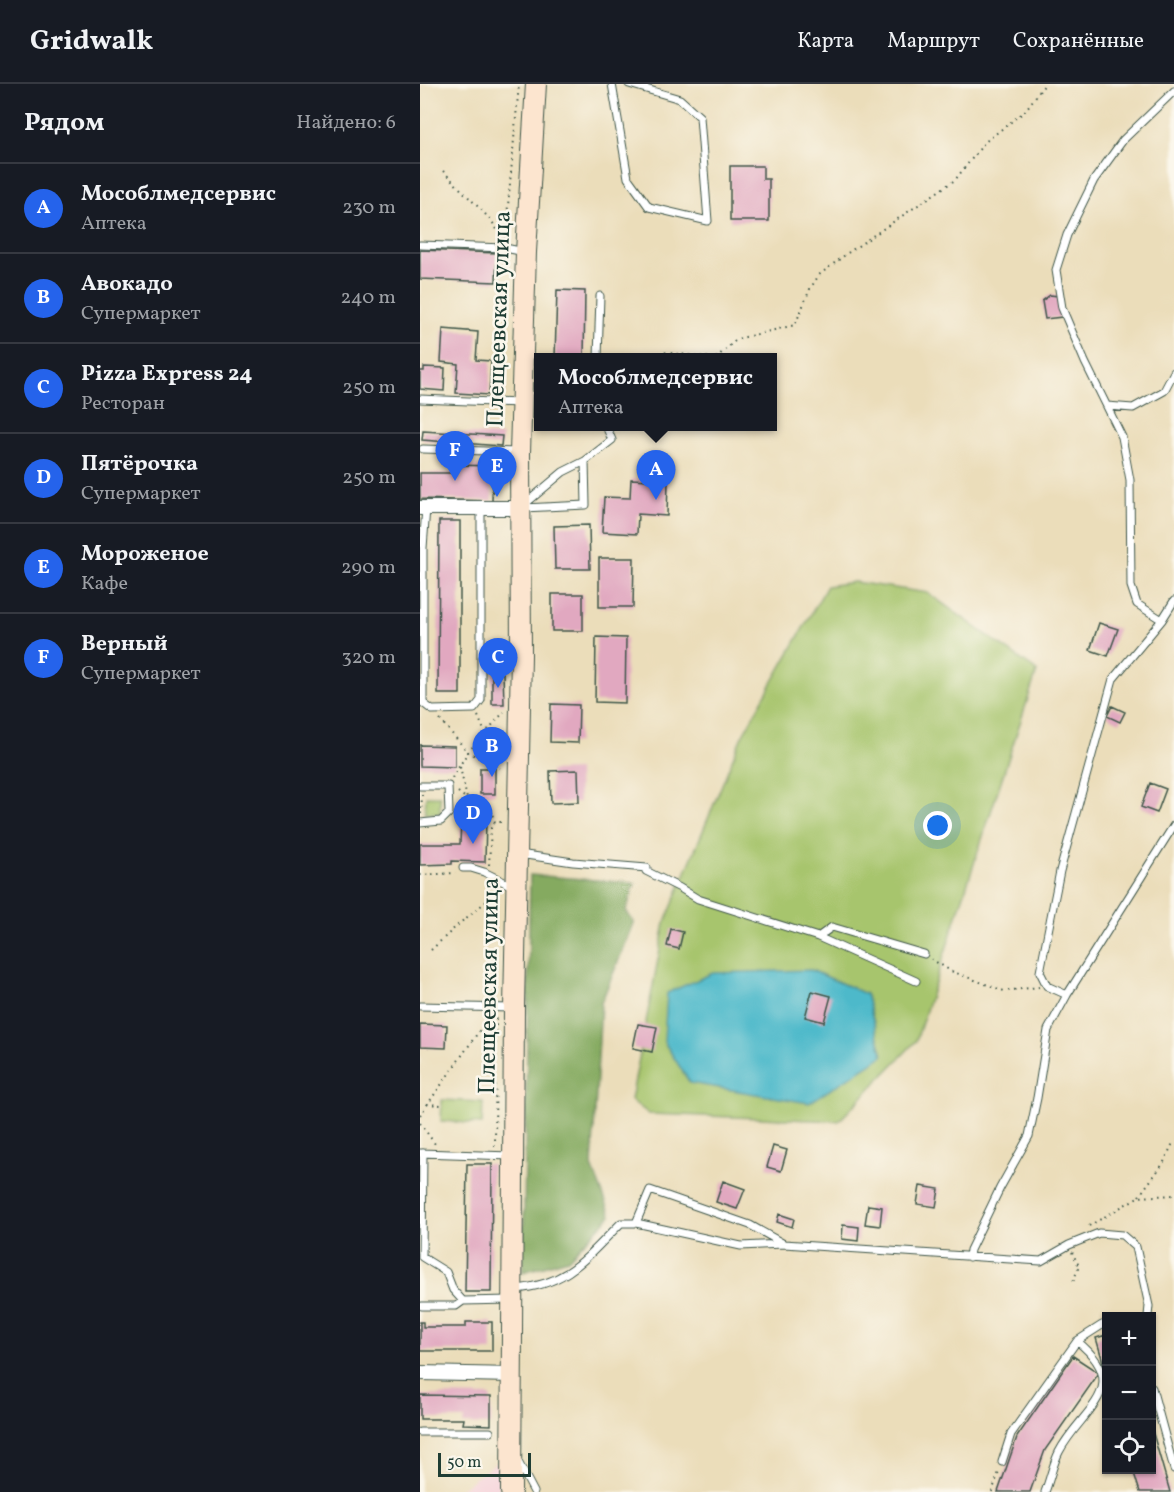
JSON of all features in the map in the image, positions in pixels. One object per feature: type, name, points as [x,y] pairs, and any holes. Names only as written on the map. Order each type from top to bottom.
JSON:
[{"type":"street","name":"Плещеевская улица","points":[[511,1492],[513,1375],[512,1295],[505,1154],[505,1008],[512,883],[517,854],[521,655],[520,453],[526,252],[536,84]]},
{"type":"street","points":[[423,508],[520,508]]},
{"type":"street","points":[[420,1372],[513,1375]]},
{"type":"lane","points":[[612,84],[628,178],[649,207],[708,221],[700,117],[680,99],[629,84]]},
{"type":"lane","points":[[1162,621],[1137,604],[1131,586],[1130,480],[1122,437],[1085,362],[1062,308],[1056,270],[1067,235],[1094,180],[1123,140],[1174,91]]},
{"type":"lane","points":[[420,245],[505,248],[526,252]]},
{"type":"lane","points":[[598,353],[600,296]]},
{"type":"lane","points":[[1107,406],[1133,408],[1164,391],[1174,372]]},
{"type":"lane","points":[[420,399],[522,403]]},
{"type":"lane","points":[[520,508],[563,472],[585,461],[612,440],[608,431]]},
{"type":"lane","points":[[423,449],[520,453]]},
{"type":"lane","points":[[520,508],[586,505],[585,461]]},
{"type":"lane","points":[[423,508],[423,703],[432,710],[474,709],[481,700],[481,508]]},
{"type":"lane","points":[[1067,995],[1047,986],[1040,972],[1059,871],[1113,679],[1162,621],[1174,601]]},
{"type":"lane","points":[[420,823],[441,822],[449,813],[448,786],[422,786]]},
{"type":"lane","points":[[969,1257],[970,1250],[1000,1188],[1029,1136],[1048,1030],[1067,995],[1174,825]]},
{"type":"lane","points":[[517,854],[646,870],[698,899],[819,937],[916,981]]},
{"type":"lane","points":[[463,868],[471,868],[512,883]]},
{"type":"lane","points":[[819,937],[832,927],[924,954]]},
{"type":"lane","points":[[420,1006],[505,1008]]},
{"type":"lane","points":[[464,1300],[453,1290],[446,1272],[422,1257],[424,1205],[421,1153],[505,1154]]},
{"type":"lane","points":[[636,1223],[650,1190],[750,1225],[784,1244]]},
{"type":"lane","points":[[422,1306],[456,1306],[464,1300],[512,1295],[559,1279],[582,1262],[621,1223],[636,1223],[741,1246],[784,1244],[1041,1261],[1069,1245],[1099,1233],[1122,1235],[1136,1247],[1148,1312]]},
{"type":"lane","points":[[1002,1462],[1011,1434],[1077,1341],[1102,1325]]},
{"type":"lane","points":[[1045,1492],[1059,1452],[1101,1395],[1103,1373],[1094,1354],[1077,1341]]},
{"type":"lane","points":[[1156,1403],[1174,1469]]},
{"type":"lane","points":[[420,1432],[490,1432]]},
{"type":"lane","points":[[511,1448],[534,1492]]},
{"type":"path","points":[[443,171],[490,220],[500,232],[504,242],[519,84]]},
{"type":"path","points":[[720,353],[737,339],[795,326],[810,289],[819,275],[955,180],[985,142],[1024,112],[1045,84]]},
{"type":"path","points":[[432,710],[468,752],[500,768],[474,709]]},
{"type":"path","points":[[486,814],[448,786],[468,752],[507,709]]},
{"type":"path","points":[[460,766],[467,799]]},
{"type":"path","points":[[420,823],[422,786]]},
{"type":"path","points":[[449,813],[492,814],[495,822]]},
{"type":"path","points":[[495,822],[509,822]]},
{"type":"path","points":[[484,872],[490,865],[490,828],[495,822]]},
{"type":"path","points":[[420,874],[456,874],[463,868]]},
{"type":"path","points":[[431,950],[460,923],[512,883]]},
{"type":"path","points":[[924,954],[951,971],[1004,991],[1047,986]]},
{"type":"path","points":[[420,1115],[505,1008]]},
{"type":"path","points":[[505,1008],[505,1154]]},
{"type":"path","points":[[427,1104],[442,1105]]},
{"type":"path","points":[[420,1123],[439,1149]]},
{"type":"path","points":[[1083,1230],[1138,1197],[1163,1164],[1174,1141]]},
{"type":"path","points":[[1138,1197],[1174,1195]]},
{"type":"path","points":[[1069,1245],[1079,1266],[1073,1282]]},
{"type":"path","points":[[992,1492],[1002,1462]]},
{"type":"shaded area","points":[[499,1461],[499,1492],[456,1492]]},
{"type":"green space","points":[[854,582],[928,593],[1037,671],[916,1041],[839,1121],[649,1114],[631,1100],[665,923],[742,736],[827,586]],"holes":[[[811,970],[866,994],[883,1056]]]},
{"type":"green space","points":[[426,796],[440,796],[440,813],[425,813]]},
{"type":"green space","points":[[530,875],[635,883],[626,911],[634,923],[601,1003],[592,1166],[611,1215],[568,1259],[523,1272]]},
{"type":"green space","points":[[442,1100],[483,1102],[482,1124],[441,1121]]},
{"type":"water","points":[[811,970],[866,994],[883,1056],[809,1103],[690,1083],[664,1042],[667,993],[713,973]]},
{"type":"building","points":[[730,166],[763,166],[763,179],[769,179],[769,221],[730,221]]},
{"type":"building","points":[[420,250],[497,253],[496,282],[420,279]]},
{"type":"building","points":[[557,290],[585,291],[584,353],[555,353]]},
{"type":"building","points":[[1050,295],[1058,296],[1062,317],[1045,319],[1042,301]]},
{"type":"building","points":[[443,329],[478,332],[476,360],[491,361],[489,395],[456,393],[458,364],[441,362]]},
{"type":"building","points":[[424,367],[445,368],[444,391],[420,389],[420,371],[424,371]]},
{"type":"building","points":[[423,431],[502,436],[501,446],[422,440]]},
{"type":"building","points":[[455,465],[493,466],[492,501],[420,499],[420,473],[455,473]]},
{"type":"building","points":[[631,479],[668,481],[667,516],[638,514],[637,534],[602,532],[604,497],[630,498]]},
{"type":"building","points":[[439,521],[460,521],[460,694],[438,694]]},
{"type":"building","points":[[589,525],[590,569],[555,569],[554,526]]},
{"type":"building","points":[[599,558],[634,558],[633,607],[599,607]]},
{"type":"building","points":[[552,594],[583,594],[583,631],[552,631]]},
{"type":"building","points":[[1099,623],[1118,629],[1108,656],[1090,650]]},
{"type":"building","points":[[596,637],[626,638],[625,703],[595,702]]},
{"type":"building","points":[[492,673],[503,673],[504,704],[492,704]]},
{"type":"building","points":[[551,704],[579,705],[578,743],[550,742]]},
{"type":"building","points":[[1112,706],[1125,712],[1120,722],[1107,716]]},
{"type":"building","points":[[420,745],[455,746],[455,767],[420,766]]},
{"type":"building","points":[[480,768],[495,768],[495,794],[480,794]]},
{"type":"building","points":[[578,770],[579,802],[551,803],[550,771]]},
{"type":"building","points":[[1150,783],[1166,789],[1157,813],[1141,807]]},
{"type":"building","points":[[461,819],[486,819],[485,862],[452,861],[452,864],[420,865],[420,844],[460,844]]},
{"type":"building","points":[[671,929],[683,932],[679,949],[667,946]]},
{"type":"building","points":[[812,991],[831,996],[824,1022],[805,1017]]},
{"type":"building","points":[[420,1024],[447,1025],[446,1048],[420,1047]]},
{"type":"building","points":[[638,1024],[657,1027],[652,1052],[633,1048]]},
{"type":"building","points":[[773,1146],[787,1150],[781,1171],[767,1167]]},
{"type":"building","points":[[467,1164],[492,1164],[491,1292],[465,1292]]},
{"type":"building","points":[[723,1181],[745,1189],[737,1209],[716,1202]]},
{"type":"building","points":[[920,1186],[939,1189],[936,1207],[917,1204]]},
{"type":"building","points":[[868,1205],[882,1207],[880,1226],[865,1224]]},
{"type":"building","points":[[779,1214],[794,1219],[792,1227],[777,1222]]},
{"type":"building","points":[[843,1225],[859,1227],[858,1241],[842,1239]]},
{"type":"building","points":[[420,1322],[423,1322],[423,1327],[466,1327],[466,1322],[492,1322],[492,1351],[420,1351]]},
{"type":"building","points":[[1102,1336],[1102,1358],[1096,1338]]},
{"type":"building","points":[[1073,1356],[1099,1373],[1045,1450],[1030,1492],[998,1492],[1017,1437]]},
{"type":"building","points":[[420,1395],[491,1396],[491,1425],[463,1424],[464,1419],[420,1419]]},
{"type":"building","points":[[1156,1444],[1170,1492],[1140,1492],[1134,1474],[1156,1474]]},
{"type":"place","name":"Верный","points":[[455,481]]},
{"type":"place","name":"Мороженое","points":[[497,497]]},
{"type":"place","name":"Мособлмедсервис","points":[[656,500]]},
{"type":"place","name":"Pizza Express 24","points":[[498,688]]},
{"type":"place","name":"Авокадо","points":[[492,777]]},
{"type":"place","name":"Пятёрочка","points":[[473,844]]}]
